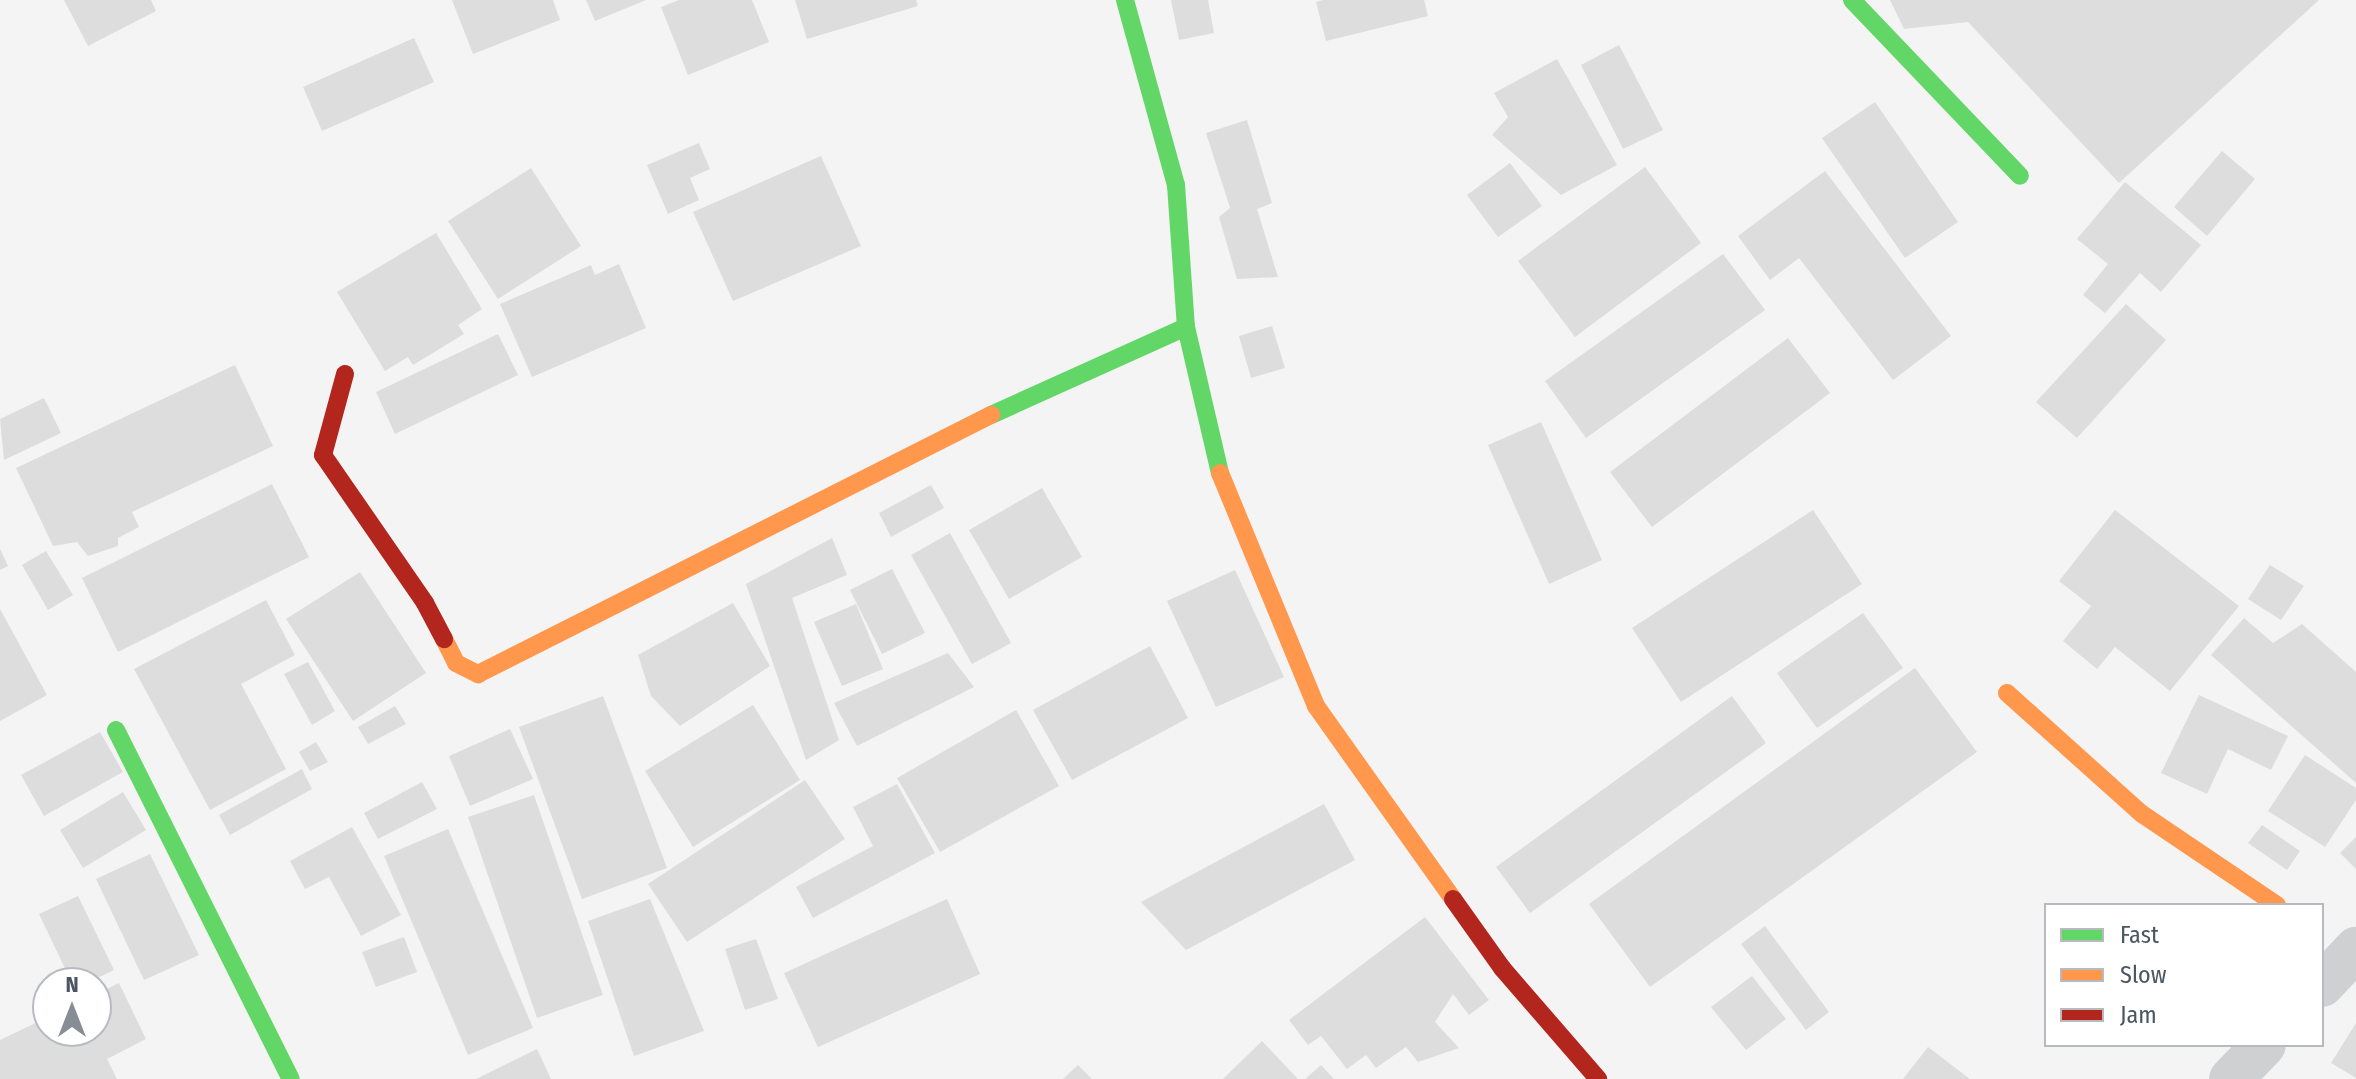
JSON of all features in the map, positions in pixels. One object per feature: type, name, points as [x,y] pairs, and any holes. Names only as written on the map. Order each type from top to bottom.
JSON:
[{"type":"street","points":[[1125,0],[1176,185],[1186,327],[1213,457],[1316,706],[1502,968],[1598,1079]]},
{"type":"street","points":[[1852,0],[2020,176]]},
{"type":"street","points":[[345,374],[323,455],[425,603],[456,663],[478,674],[976,422],[1186,327]]},
{"type":"street","points":[[2007,693],[2142,814],[2274,903]]},
{"type":"street","points":[[116,730],[291,1079]]},
{"type":"street","points":[[2231,1079],[2262,1047]]},
{"type":"building","points":[[64,0],[151,0],[156,11],[88,46]]},
{"type":"building","points":[[452,0],[553,0],[560,20],[473,54]]},
{"type":"building","points":[[586,0],[646,0],[595,21]]},
{"type":"building","points":[[679,0],[752,0],[769,42],[688,75],[661,7]]},
{"type":"building","points":[[795,0],[916,0],[918,6],[807,39]]},
{"type":"building","points":[[1171,0],[1208,0],[1214,33],[1179,40]]},
{"type":"building","points":[[1424,0],[1428,16],[1326,41],[1316,2]]},
{"type":"building","points":[[1890,0],[2319,0],[2119,183],[1968,22],[1904,29]]},
{"type":"building","points":[[414,38],[434,82],[322,131],[303,87]]},
{"type":"building","points":[[1619,45],[1663,130],[1623,149],[1581,65]]},
{"type":"building","points":[[1557,59],[1617,165],[1561,195],[1492,135],[1508,117],[1494,93]]},
{"type":"building","points":[[1875,102],[1958,222],[1905,258],[1822,138]]},
{"type":"building","points":[[1247,120],[1272,203],[1257,209],[1278,277],[1237,279],[1219,217],[1230,208],[1206,133]]},
{"type":"building","points":[[699,143],[710,169],[690,178],[699,200],[668,214],[647,165]]},
{"type":"building","points":[[2222,151],[2255,179],[2207,236],[2174,207]]},
{"type":"building","points":[[821,156],[861,246],[733,301],[693,212]]},
{"type":"building","points":[[1510,163],[1542,206],[1498,237],[1467,195]]},
{"type":"building","points":[[1645,167],[1701,243],[1575,337],[1518,261]]},
{"type":"building","points":[[531,168],[581,246],[498,299],[448,221]]},
{"type":"building","points":[[1825,171],[1951,336],[1893,380],[1799,258],[1770,280],[1738,236]]},
{"type":"building","points":[[2125,182],[2201,245],[2161,292],[2140,273],[2105,313],[2083,295],[2108,264],[2077,239]]},
{"type":"building","points":[[436,233],[482,309],[458,325],[464,334],[413,365],[408,357],[385,371],[337,292]]},
{"type":"building","points":[[1723,254],[1765,310],[1586,438],[1545,381]]},
{"type":"building","points":[[619,264],[646,328],[532,377],[500,304],[591,265],[595,275]]},
{"type":"building","points":[[2126,304],[2166,340],[2077,438],[2036,402]]},
{"type":"building","points":[[1272,326],[1285,368],[1251,378],[1239,336]]},
{"type":"building","points":[[498,334],[518,375],[395,434],[376,392]]},
{"type":"building","points":[[1788,338],[1830,393],[1652,527],[1610,472]]},
{"type":"building","points":[[235,365],[273,446],[132,512],[139,527],[118,538],[118,546],[88,556],[77,542],[53,546],[16,468]]},
{"type":"building","points":[[44,398],[61,433],[4,460],[0,419]]},
{"type":"building","points":[[1541,422],[1602,560],[1549,584],[1488,445]]},
{"type":"building","points":[[272,484],[309,557],[118,652],[82,578]]},
{"type":"building","points":[[931,485],[944,508],[891,537],[879,513]]},
{"type":"building","points":[[1042,488],[1082,557],[1009,599],[969,530]]},
{"type":"building","points":[[1813,510],[1862,584],[1681,702],[1632,628]]},
{"type":"building","points":[[2115,510],[2239,606],[2170,691],[2115,647],[2097,669],[2063,641],[2091,606],[2059,581]]},
{"type":"building","points":[[950,533],[1011,643],[972,664],[911,555]]},
{"type":"building","points":[[832,538],[847,575],[792,598],[839,740],[806,760],[746,584]]},
{"type":"building","points":[[0,549],[8,566],[0,570]]},
{"type":"building","points":[[46,551],[73,595],[48,610],[22,565]]},
{"type":"building","points":[[2270,565],[2304,586],[2281,620],[2248,599]]},
{"type":"building","points":[[892,569],[925,633],[882,654],[850,590]]},
{"type":"building","points":[[1235,570],[1284,677],[1216,707],[1167,601]]},
{"type":"building","points":[[360,572],[426,673],[353,721],[286,619]]},
{"type":"building","points":[[266,600],[295,655],[241,684],[286,769],[210,810],[134,669]]},
{"type":"building","points":[[733,603],[770,666],[680,726],[651,696],[638,655]]},
{"type":"building","points":[[856,604],[883,669],[842,686],[814,622]]},
{"type":"building","points":[[0,609],[47,695],[0,721]]},
{"type":"building","points":[[1863,613],[1903,668],[1817,728],[1777,673]]},
{"type":"building","points":[[2244,618],[2273,643],[2302,624],[2356,672],[2356,783],[2211,655]]},
{"type":"building","points":[[1150,646],[1188,718],[1072,780],[1033,710]]},
{"type":"building","points":[[948,653],[974,687],[857,746],[834,703]]},
{"type":"building","points":[[308,662],[335,711],[312,725],[284,674]]},
{"type":"building","points":[[1915,668],[1977,752],[1650,987],[1589,904]]},
{"type":"building","points":[[2199,695],[2288,736],[2271,770],[2228,749],[2207,794],[2161,773]]},
{"type":"building","points":[[603,696],[667,868],[582,899],[519,727]]},
{"type":"building","points":[[1732,696],[1766,743],[1530,913],[1496,867]]},
{"type":"building","points":[[753,705],[800,780],[693,847],[645,771]]},
{"type":"building","points":[[395,706],[406,724],[368,744],[358,727]]},
{"type":"building","points":[[1016,710],[1059,786],[940,852],[897,778]]},
{"type":"building","points":[[510,729],[533,779],[470,806],[449,756]]},
{"type":"building","points":[[100,732],[123,772],[44,816],[21,775]]},
{"type":"building","points":[[316,742],[328,762],[310,771],[299,752]]},
{"type":"building","points":[[2305,755],[2356,788],[2356,800],[2325,847],[2268,811]]},
{"type":"building","points":[[302,769],[312,789],[230,835],[219,815]]},
{"type":"building","points":[[805,780],[845,839],[687,942],[648,884]]},
{"type":"building","points":[[422,782],[437,809],[378,839],[364,813]]},
{"type":"building","points":[[897,784],[935,853],[813,918],[796,887],[873,846],[853,807]]},
{"type":"building","points":[[123,792],[146,830],[83,868],[60,830]]},
{"type":"building","points":[[534,795],[603,995],[537,1018],[468,817]]},
{"type":"building","points":[[1324,804],[1355,860],[1186,950],[1141,902]]},
{"type":"building","points":[[2262,825],[2300,851],[2287,870],[2248,843]]},
{"type":"building","points":[[352,827],[401,915],[361,936],[329,877],[305,889],[290,861]]},
{"type":"building","points":[[448,829],[533,1028],[468,1055],[384,856]]},
{"type":"building","points":[[2356,837],[2356,869],[2340,853]]},
{"type":"building","points":[[150,854],[199,955],[144,980],[96,879]]},
{"type":"building","points":[[78,896],[114,970],[112,967],[64,967],[39,914]]},
{"type":"building","points":[[650,899],[704,1031],[634,1056],[588,921]]},
{"type":"building","points":[[947,899],[980,974],[818,1047],[784,973]]},
{"type":"building","points":[[1425,917],[1489,1000],[1469,1015],[1453,994],[1435,1022],[1459,1048],[1418,1062],[1406,1047],[1376,1068],[1366,1055],[1347,1069],[1321,1036],[1308,1045],[1289,1020]]},
{"type":"building","points":[[1765,926],[1829,1012],[1806,1030],[1741,944]]},
{"type":"building","points":[[404,937],[417,972],[376,987],[362,952]]},
{"type":"building","points":[[756,939],[778,999],[745,1010],[725,949]]},
{"type":"building","points":[[1752,976],[1786,1019],[1746,1050],[1711,1007]]},
{"type":"building","points":[[119,983],[146,1039],[107,1059],[117,1079],[0,1079],[0,1040],[32,1025],[32,1047],[112,1047],[112,986]]},
{"type":"building","points":[[2356,1023],[2356,1078],[2331,1063]]},
{"type":"building","points":[[1262,1041],[1298,1079],[1223,1079]]},
{"type":"building","points":[[1928,1047],[1970,1079],[1903,1079]]},
{"type":"building","points":[[537,1049],[551,1079],[476,1079]]},
{"type":"building","points":[[1078,1065],[1092,1079],[1063,1079]]},
{"type":"building","points":[[1321,1065],[1334,1079],[1305,1079]]},
{"type":"traffic: fast","points":[[1125,0],[1176,185],[1186,327],[1220,473]]},
{"type":"traffic: fast","points":[[1852,0],[2020,176]]},
{"type":"traffic: fast","points":[[991,415],[1186,327]]},
{"type":"traffic: fast","points":[[116,730],[291,1079]]},
{"type":"traffic: slow","points":[[444,639],[456,663],[478,674],[991,415]]},
{"type":"traffic: slow","points":[[1220,473],[1316,706],[1453,899]]},
{"type":"traffic: slow","points":[[2007,693],[2142,814],[2274,903]]},
{"type":"traffic: jam","points":[[345,374],[323,455],[425,603],[444,639]]},
{"type":"traffic: jam","points":[[1453,899],[1502,968],[1598,1079]]}]
